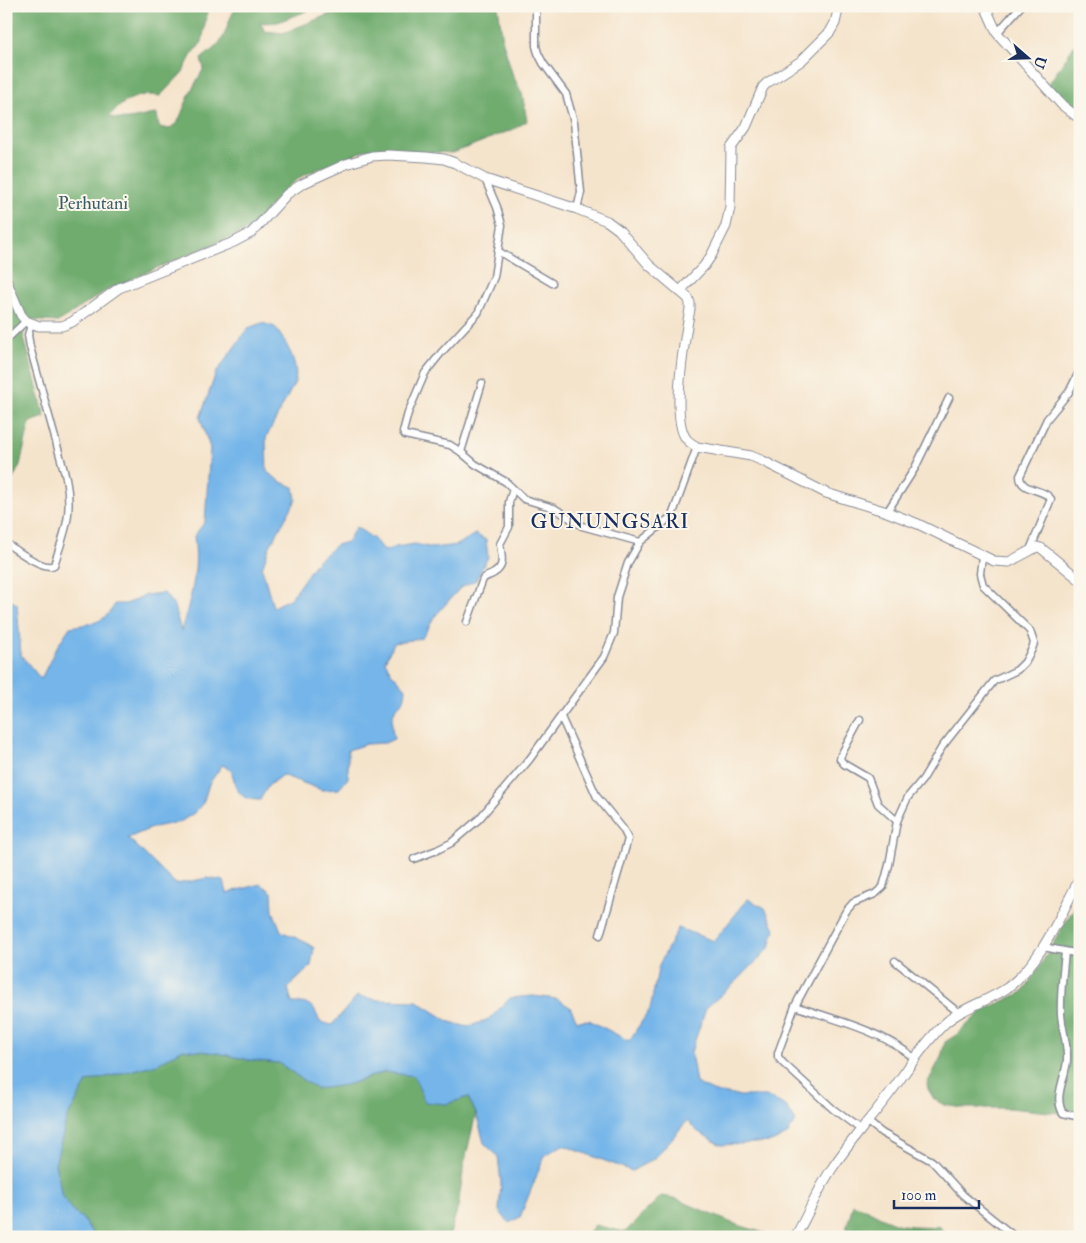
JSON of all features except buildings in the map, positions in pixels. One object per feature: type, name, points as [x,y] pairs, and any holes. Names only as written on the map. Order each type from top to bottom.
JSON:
[{"type":"street","points":[[536,6],[536,46],[538,53],[543,63],[566,94],[574,122],[581,192],[577,209]]},
{"type":"street","points":[[680,291],[704,266],[726,226],[730,207],[732,148],[746,127],[763,88],[766,83],[802,61],[830,32],[835,23],[839,6]]},
{"type":"street","points":[[985,6],[997,32],[1062,105],[1080,119]]},
{"type":"street","points":[[997,32],[1021,6]]},
{"type":"street","points":[[6,280],[21,315],[29,323],[54,327],[62,326],[72,322],[119,288],[234,242],[251,233],[287,194],[302,184],[360,159],[388,155],[444,159],[485,179],[577,209],[613,224],[649,265],[688,298],[690,303],[681,369],[679,404],[681,424],[685,438],[697,447],[751,456],[826,493],[887,512],[994,561],[1003,562],[1015,559],[1037,547],[1046,550],[1080,580]]},
{"type":"street","points":[[485,179],[498,207],[502,225],[494,277],[483,304],[468,325],[425,373],[402,429],[405,435],[450,445],[475,464],[506,482],[524,499],[554,508],[582,526],[640,542]]},
{"type":"street","points":[[498,250],[552,283]]},
{"type":"street","points":[[6,340],[29,323]]},
{"type":"street","points":[[6,544],[47,567],[51,567],[54,565],[69,516],[70,495],[28,336],[29,323]]},
{"type":"street","points":[[1030,550],[1051,499],[1047,494],[1023,485],[1020,476],[1047,419],[1069,392],[1080,370]]},
{"type":"street","points":[[461,452],[482,383]]},
{"type":"street","points":[[887,512],[915,468],[948,398]]},
{"type":"street","points":[[414,859],[451,843],[480,819],[529,760],[608,650],[614,632],[622,578],[628,563],[640,542],[672,516],[697,447]]},
{"type":"street","points":[[467,622],[483,579],[487,575],[492,574],[501,565],[503,555],[500,546],[509,526],[509,502],[513,489]]},
{"type":"street","points":[[860,1129],[833,1109],[783,1063],[778,1057],[780,1045],[795,1006],[846,911],[853,903],[875,894],[883,887],[897,821],[908,798],[957,727],[994,681],[1017,670],[1025,662],[1032,649],[1034,643],[1030,631],[982,585],[980,574],[982,556]]},
{"type":"street","points":[[561,717],[597,797],[628,839],[600,935]]},
{"type":"street","points":[[860,720],[840,755],[840,760],[868,778],[878,804],[897,821]]},
{"type":"street","points":[[795,1237],[831,1171],[860,1129],[891,1092],[914,1058],[942,1025],[959,1013],[1005,989],[1018,980],[1043,947],[1080,878]]},
{"type":"street","points":[[1043,947],[1080,954]]},
{"type":"street","points":[[1065,952],[1061,1012],[1066,1039],[1067,1061],[1060,1099],[1064,1113],[1080,1117]]},
{"type":"street","points":[[895,961],[959,1013]]},
{"type":"street","points":[[795,1006],[864,1030],[894,1044],[914,1058]]},
{"type":"street","points":[[867,1120],[882,1133],[932,1161],[963,1195],[1015,1237]]},
{"type":"green space","name":"Perhutani","points":[[6,6],[205,6],[207,12],[202,42],[191,56],[183,72],[160,96],[145,95],[132,98],[109,116],[127,119],[157,114],[159,127],[169,129],[178,122],[190,93],[204,68],[201,59],[222,39],[238,6],[320,6],[278,22],[260,23],[265,31],[283,33],[335,12],[391,9],[396,6],[498,6],[503,42],[513,76],[522,93],[527,121],[514,129],[453,153],[368,149],[302,176],[288,187],[248,230],[104,292],[58,322],[29,320],[23,334],[45,417],[30,422],[20,465],[6,498]]},
{"type":"green space","points":[[1080,37],[1080,114],[1048,85]]},
{"type":"green space","points":[[1080,898],[1080,1115],[1009,1108],[964,1108],[944,1105],[934,1099],[927,1084],[941,1057],[945,1042],[956,1035],[982,1011],[1023,992]]},
{"type":"green space","points":[[183,1049],[279,1063],[303,1080],[350,1084],[385,1072],[414,1076],[446,1104],[468,1097],[476,1113],[464,1165],[458,1207],[449,1237],[95,1237],[82,1218],[74,1213],[62,1196],[55,1164],[67,1118],[87,1082],[157,1064]]},
{"type":"green space","points":[[661,1196],[674,1198],[732,1223],[776,1237],[585,1237],[595,1225],[625,1232]]},
{"type":"green space","points":[[853,1204],[897,1224],[940,1227],[947,1237],[844,1237]]},
{"type":"water","points":[[262,323],[275,327],[279,333],[291,353],[296,375],[295,382],[266,438],[267,472],[283,483],[294,487],[296,500],[269,548],[262,568],[273,607],[291,598],[316,562],[336,545],[347,542],[356,527],[374,539],[384,551],[415,544],[433,548],[457,545],[475,534],[486,540],[488,557],[476,580],[460,588],[436,615],[422,638],[394,643],[385,661],[391,672],[406,689],[403,700],[392,717],[394,739],[385,743],[366,744],[348,750],[348,778],[339,789],[322,790],[282,775],[268,786],[260,800],[247,798],[239,792],[231,770],[222,765],[209,784],[203,803],[194,813],[180,822],[154,827],[128,838],[176,884],[208,878],[224,881],[227,893],[261,884],[272,892],[273,911],[281,931],[314,948],[311,966],[288,988],[292,1003],[310,1005],[320,1022],[332,1025],[357,996],[378,1000],[417,1001],[450,1022],[468,1027],[489,1019],[510,998],[533,996],[557,999],[570,1007],[577,1021],[589,1020],[629,1041],[650,1009],[659,965],[678,928],[714,941],[748,899],[765,908],[775,929],[770,947],[738,980],[706,1008],[691,1052],[696,1083],[715,1092],[740,1096],[766,1096],[786,1106],[795,1121],[787,1135],[771,1142],[721,1145],[697,1131],[687,1121],[655,1158],[632,1171],[563,1145],[545,1155],[520,1217],[509,1223],[499,1211],[501,1183],[498,1156],[484,1143],[476,1113],[468,1097],[446,1104],[425,1102],[414,1076],[385,1072],[346,1085],[316,1089],[279,1063],[183,1049],[157,1064],[87,1082],[67,1118],[55,1164],[62,1196],[74,1213],[82,1218],[95,1237],[15,1237],[11,1232],[6,1231],[6,598],[17,604],[21,655],[41,679],[56,648],[70,627],[96,622],[106,616],[115,604],[126,604],[145,595],[164,593],[174,606],[181,631],[195,573],[194,536],[205,522],[210,448],[200,418],[216,373],[248,328]]},
{"type":"district","name":"GUNUNGSARI","points":[[610,521]]}]
